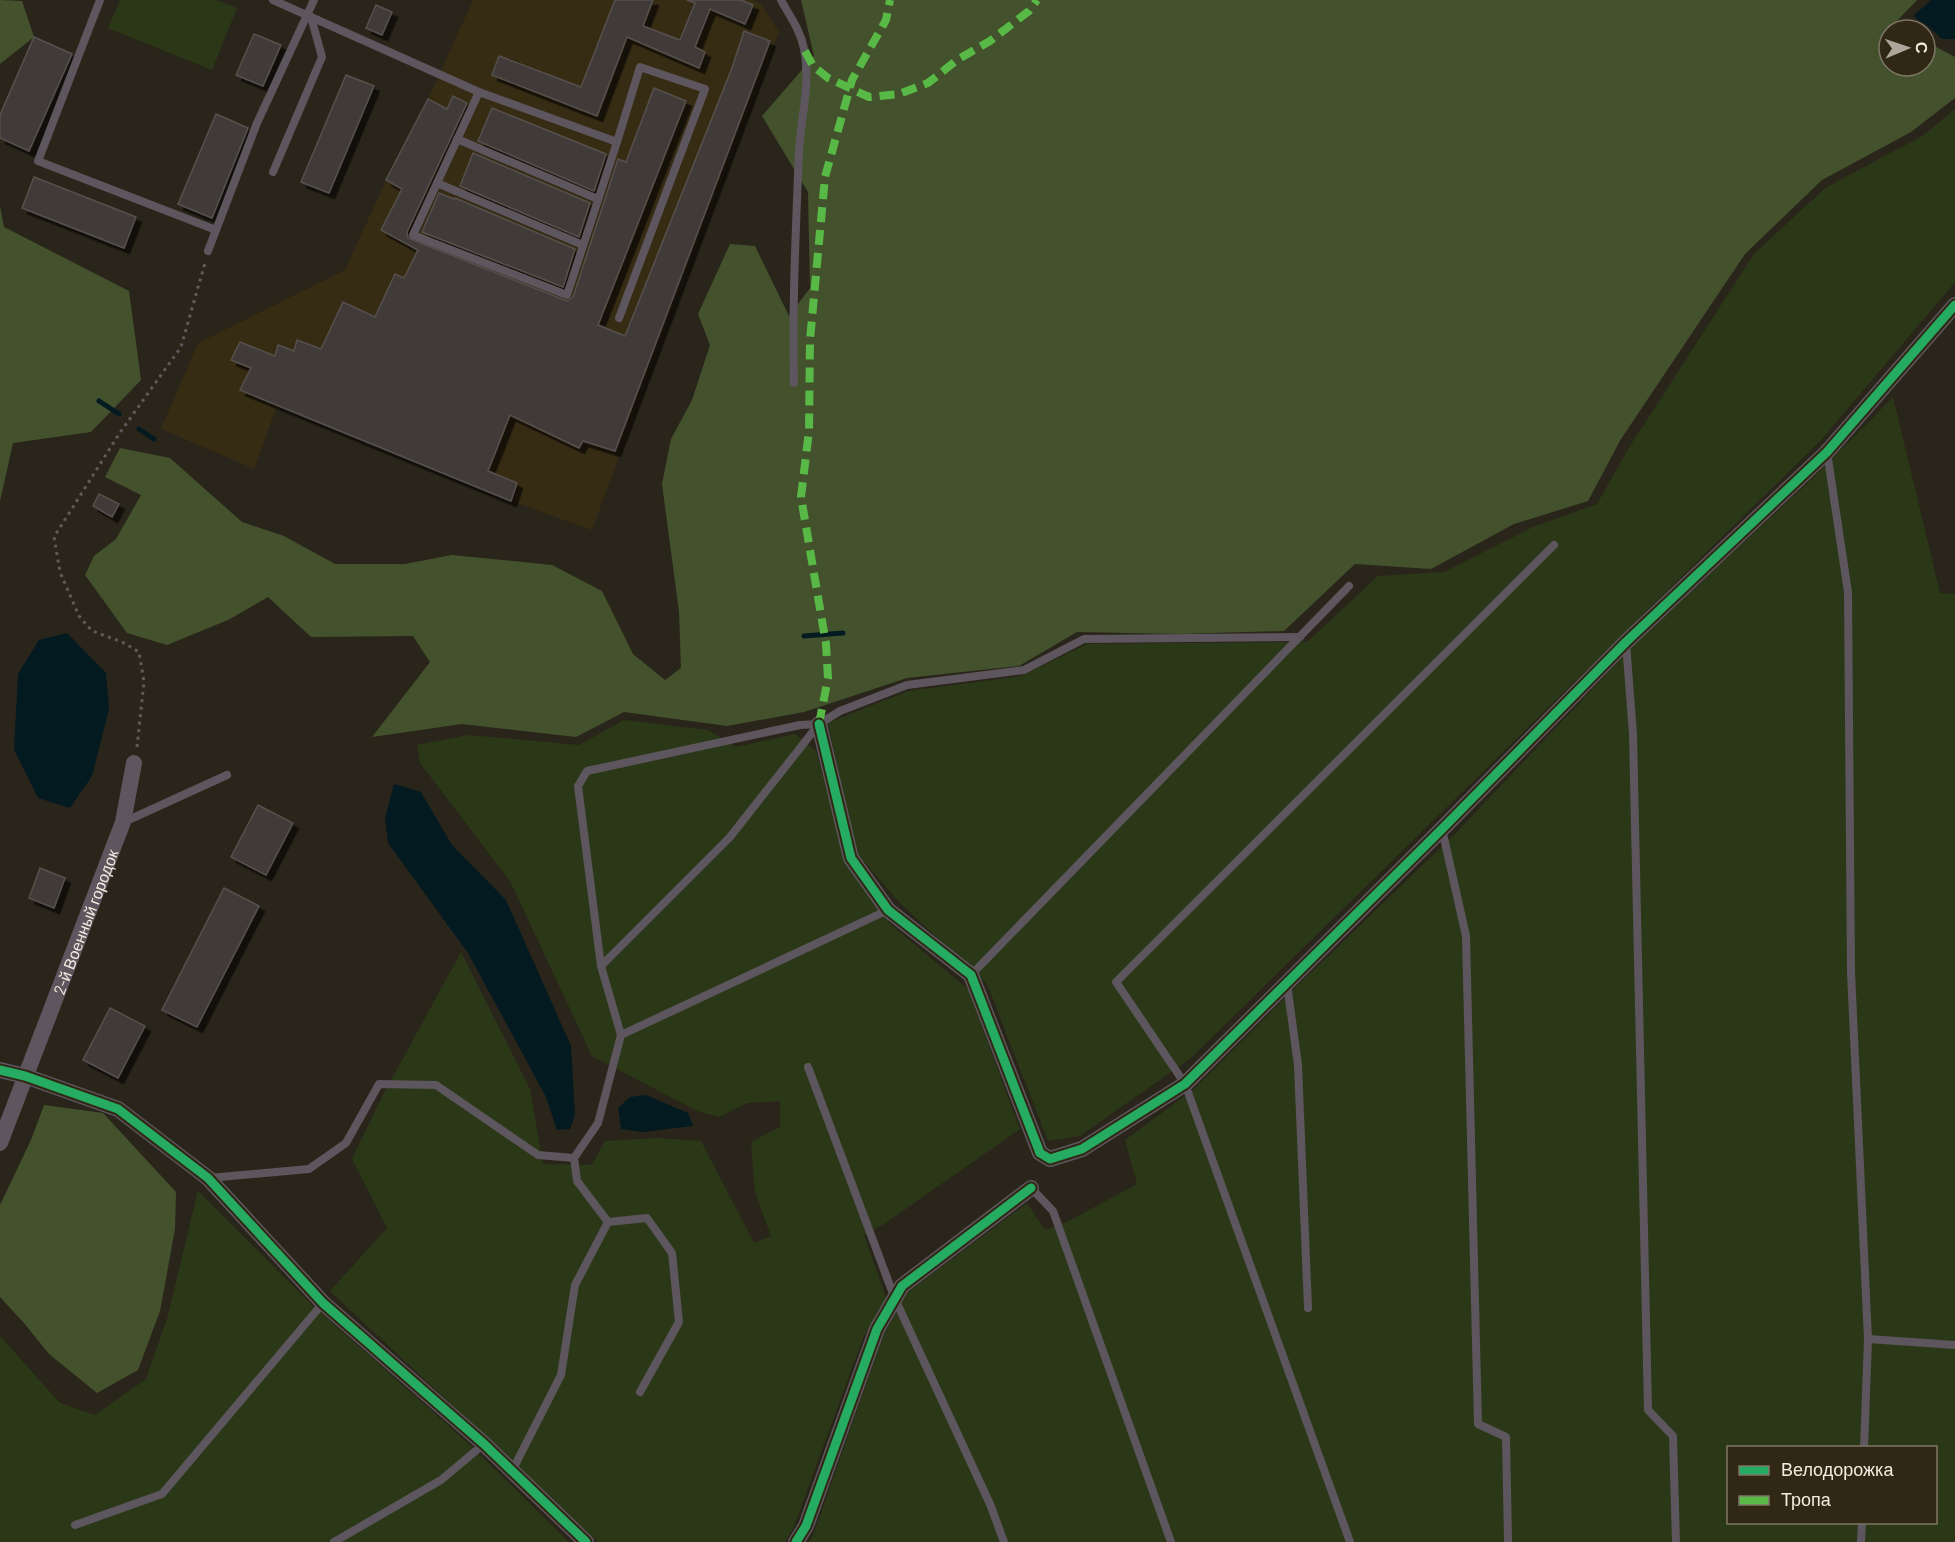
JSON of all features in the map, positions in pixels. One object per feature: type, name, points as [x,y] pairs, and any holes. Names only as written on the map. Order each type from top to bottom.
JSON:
[{"type":"street","points":[[819,724],[851,858],[888,910],[971,975],[1040,1153],[1050,1159],[1082,1149],[1185,1084],[1442,829],[1626,642],[1827,452],[1955,305]]},
{"type":"street","name":"2-й Военный городок","points":[[0,1143],[123,822],[134,763]]},
{"type":"street","points":[[0,1070],[25,1076],[118,1109],[208,1178],[323,1303],[484,1444],[586,1542]]},
{"type":"street","points":[[796,1542],[806,1526],[877,1329],[902,1286],[1032,1188]]},
{"type":"lane","points":[[100,0],[38,161],[216,231]]},
{"type":"lane","points":[[273,0],[479,92],[617,142]]},
{"type":"lane","points":[[208,251],[257,123],[309,16],[314,0]]},
{"type":"lane","points":[[782,0],[800,33],[805,51],[806,90],[797,200],[794,383]]},
{"type":"lane","points":[[273,172],[322,57],[309,16]]},
{"type":"lane","points":[[479,92],[413,235],[567,295],[640,67],[705,89],[618,318]]},
{"type":"lane","points":[[458,139],[598,199]]},
{"type":"lane","points":[[437,183],[583,246]]},
{"type":"lane","points":[[1827,452],[1848,592],[1851,972],[1868,1340],[1864,1446]]},
{"type":"lane","points":[[1350,1542],[1185,1084],[1116,982],[1554,545]]},
{"type":"lane","points":[[971,975],[1349,586]]},
{"type":"lane","points":[[601,966],[729,837],[819,724],[840,711],[907,685],[1024,670],[1084,639],[1300,637]]},
{"type":"lane","points":[[1626,642],[1633,734],[1648,1410],[1673,1436],[1676,1542]]},
{"type":"lane","points":[[608,1222],[577,1181],[574,1158],[598,1123],[621,1035],[601,966],[578,786],[587,771],[800,725],[819,724]]},
{"type":"lane","points":[[123,822],[227,775]]},
{"type":"lane","points":[[1442,829],[1466,936],[1478,1424],[1506,1437],[1508,1542]]},
{"type":"lane","points":[[621,1035],[888,910]]},
{"type":"lane","points":[[1287,984],[1298,1065],[1308,1308]]},
{"type":"lane","points":[[808,1067],[895,1299],[990,1504],[1004,1542]]},
{"type":"lane","points":[[208,1178],[309,1169],[346,1143],[379,1084],[436,1085],[538,1155],[574,1158]]},
{"type":"lane","points":[[1032,1188],[1053,1211],[1171,1542]]},
{"type":"lane","points":[[608,1222],[646,1218],[672,1254],[679,1322],[640,1392]]},
{"type":"lane","points":[[512,1471],[561,1375],[575,1285],[608,1222]]},
{"type":"lane","points":[[75,1525],[162,1494],[323,1303]]},
{"type":"lane","points":[[1868,1340],[1955,1345]]},
{"type":"lane","points":[[334,1542],[441,1480],[484,1444]]},
{"type":"lane","points":[[1861,1542],[1862,1524]]},
{"type":"path","points":[[134,763],[144,682],[139,652],[122,642],[92,631],[79,616],[60,572],[54,537],[119,434],[181,347],[208,251]]},
{"type":"shaded area","points":[[473,0],[753,0],[761,4],[779,32],[667,325],[592,530],[511,501],[277,406],[254,469],[161,429],[198,343],[345,270]]},
{"type":"green space","points":[[0,0],[22,1],[34,37],[0,64]]},
{"type":"green space","points":[[120,0],[216,0],[237,8],[212,70],[108,28]]},
{"type":"green space","points":[[801,0],[1917,0],[1900,18],[1877,18],[1877,78],[1937,78],[1937,47],[1955,57],[1955,98],[1911,132],[1822,180],[1745,254],[1621,439],[1588,501],[1514,524],[1431,569],[1355,564],[1284,631],[1179,634],[1077,632],[1019,666],[907,678],[804,712],[727,726],[624,712],[576,737],[462,724],[372,737],[430,662],[413,636],[311,637],[268,597],[228,620],[167,645],[127,633],[85,575],[94,556],[116,539],[141,495],[105,477],[120,448],[170,458],[242,522],[284,536],[335,564],[405,564],[452,555],[552,565],[602,591],[633,654],[665,680],[681,668],[679,612],[662,484],[671,439],[692,400],[710,345],[698,314],[730,244],[755,246],[789,316],[810,288],[808,192],[762,116],[814,56]]},
{"type":"green space","points":[[1955,109],[1955,282],[1822,439],[1191,1058],[1080,1136],[1048,1141],[987,984],[899,902],[856,852],[828,723],[908,691],[1021,676],[1087,644],[1307,642],[1378,576],[1444,572],[1533,527],[1597,504],[1630,446],[1754,254],[1825,188],[1924,135]]},
{"type":"green space","points":[[0,206],[4,227],[129,291],[141,380],[91,432],[13,443],[0,501]]},
{"type":"green space","points":[[1893,397],[1940,593],[1955,594],[1955,1542],[809,1542],[884,1333],[908,1292],[1027,1203],[1045,1230],[1069,1221],[1137,1184],[1125,1140],[1194,1089],[1455,834],[1638,641],[1811,480]]},
{"type":"green space","points":[[624,720],[708,730],[736,747],[795,734],[816,751],[845,859],[890,924],[968,989],[1020,1129],[884,1224],[864,1235],[887,1300],[863,1338],[793,1529],[785,1542],[598,1542],[330,1291],[387,1228],[352,1159],[383,1095],[461,952],[530,1089],[543,1164],[592,1165],[605,1141],[657,1138],[701,1141],[754,1243],[771,1236],[755,1192],[751,1142],[780,1127],[780,1101],[747,1103],[719,1117],[697,1111],[592,1056],[510,881],[420,763],[417,745],[469,735],[579,745]]},
{"type":"green space","points":[[44,1105],[103,1113],[176,1192],[175,1229],[160,1311],[138,1370],[97,1393],[49,1354],[0,1297],[0,1205],[31,1140]]},
{"type":"green space","points":[[198,1191],[311,1304],[469,1444],[569,1542],[0,1542],[0,1336],[60,1403],[95,1415],[146,1379],[167,1319]]},
{"type":"water","points":[[1931,0],[1955,0],[1955,39],[1942,39],[1937,34],[1937,18],[1913,16]]},
{"type":"water","points":[[67,633],[106,673],[109,709],[92,776],[70,808],[38,798],[14,750],[18,674],[39,640]]},
{"type":"water","points":[[394,784],[421,792],[452,845],[506,900],[571,1046],[575,1115],[570,1129],[557,1130],[546,1097],[468,953],[388,843],[385,818]]},
{"type":"water","points":[[646,1095],[688,1113],[693,1126],[643,1132],[621,1129],[618,1108],[630,1097]]},
{"type":"building","points":[[615,0],[653,0],[643,26],[680,40],[695,3],[687,0],[741,0],[753,5],[745,24],[710,9],[695,47],[705,52],[699,68],[627,37],[597,116],[492,75],[499,56],[581,87]]},
{"type":"building","points":[[376,5],[392,12],[382,35],[366,28]]},
{"type":"building","points":[[744,31],[770,41],[615,451],[583,441],[579,448],[510,415],[488,471],[517,483],[511,501],[240,390],[251,368],[231,360],[240,342],[275,356],[278,345],[294,351],[297,340],[321,349],[343,302],[375,317],[395,274],[404,278],[418,250],[381,230],[402,189],[386,180],[428,99],[447,109],[453,96],[467,103],[407,232],[408,238],[567,301],[573,297],[618,159],[626,162],[654,88],[686,101],[598,325],[625,336],[732,68]]},
{"type":"building","points":[[254,34],[281,45],[263,86],[236,75]]},
{"type":"building","points":[[34,37],[72,54],[29,151],[0,138],[0,115]]},
{"type":"building","points":[[346,75],[374,86],[329,193],[301,182]]},
{"type":"building","points":[[492,108],[606,154],[594,191],[478,141]]},
{"type":"building","points":[[216,114],[248,128],[212,218],[178,204]]},
{"type":"building","points":[[473,153],[590,203],[579,237],[460,186]]},
{"type":"building","points":[[34,177],[136,217],[124,248],[22,208]]},
{"type":"building","points":[[439,193],[575,249],[563,287],[422,232]]},
{"type":"building","points":[[99,494],[119,504],[112,517],[93,506]]},
{"type":"building","points":[[258,805],[293,823],[266,875],[231,857]]},
{"type":"building","points":[[40,868],[65,878],[54,908],[29,898]]},
{"type":"building","points":[[224,888],[259,906],[197,1027],[162,1010]]},
{"type":"building","points":[[110,1008],[145,1026],[118,1078],[83,1060]]},
{"type":"waterway","points":[[99,401],[119,414]]},
{"type":"waterway","points":[[139,429],[154,439]]},
{"type":"waterway","points":[[804,636],[843,633]]},
{"type":"marked path","points":[[819,724],[828,678],[826,644],[801,497],[809,431],[810,340],[825,177],[852,80],[886,20],[890,0]]},
{"type":"marked path","points":[[805,51],[813,66],[828,78],[869,97],[899,94],[928,83],[957,60],[990,41],[1029,11],[1037,0]]},
{"type":"cycle path","points":[[819,724],[851,858],[888,910],[971,975],[1040,1153],[1050,1159],[1082,1149],[1185,1084],[1442,829],[1626,642],[1827,452],[1955,305]]},
{"type":"cycle path","points":[[0,1070],[25,1076],[118,1109],[208,1178],[323,1303],[484,1444],[586,1542]]},
{"type":"cycle path","points":[[796,1542],[806,1526],[877,1329],[902,1286],[1031,1188]]}]
